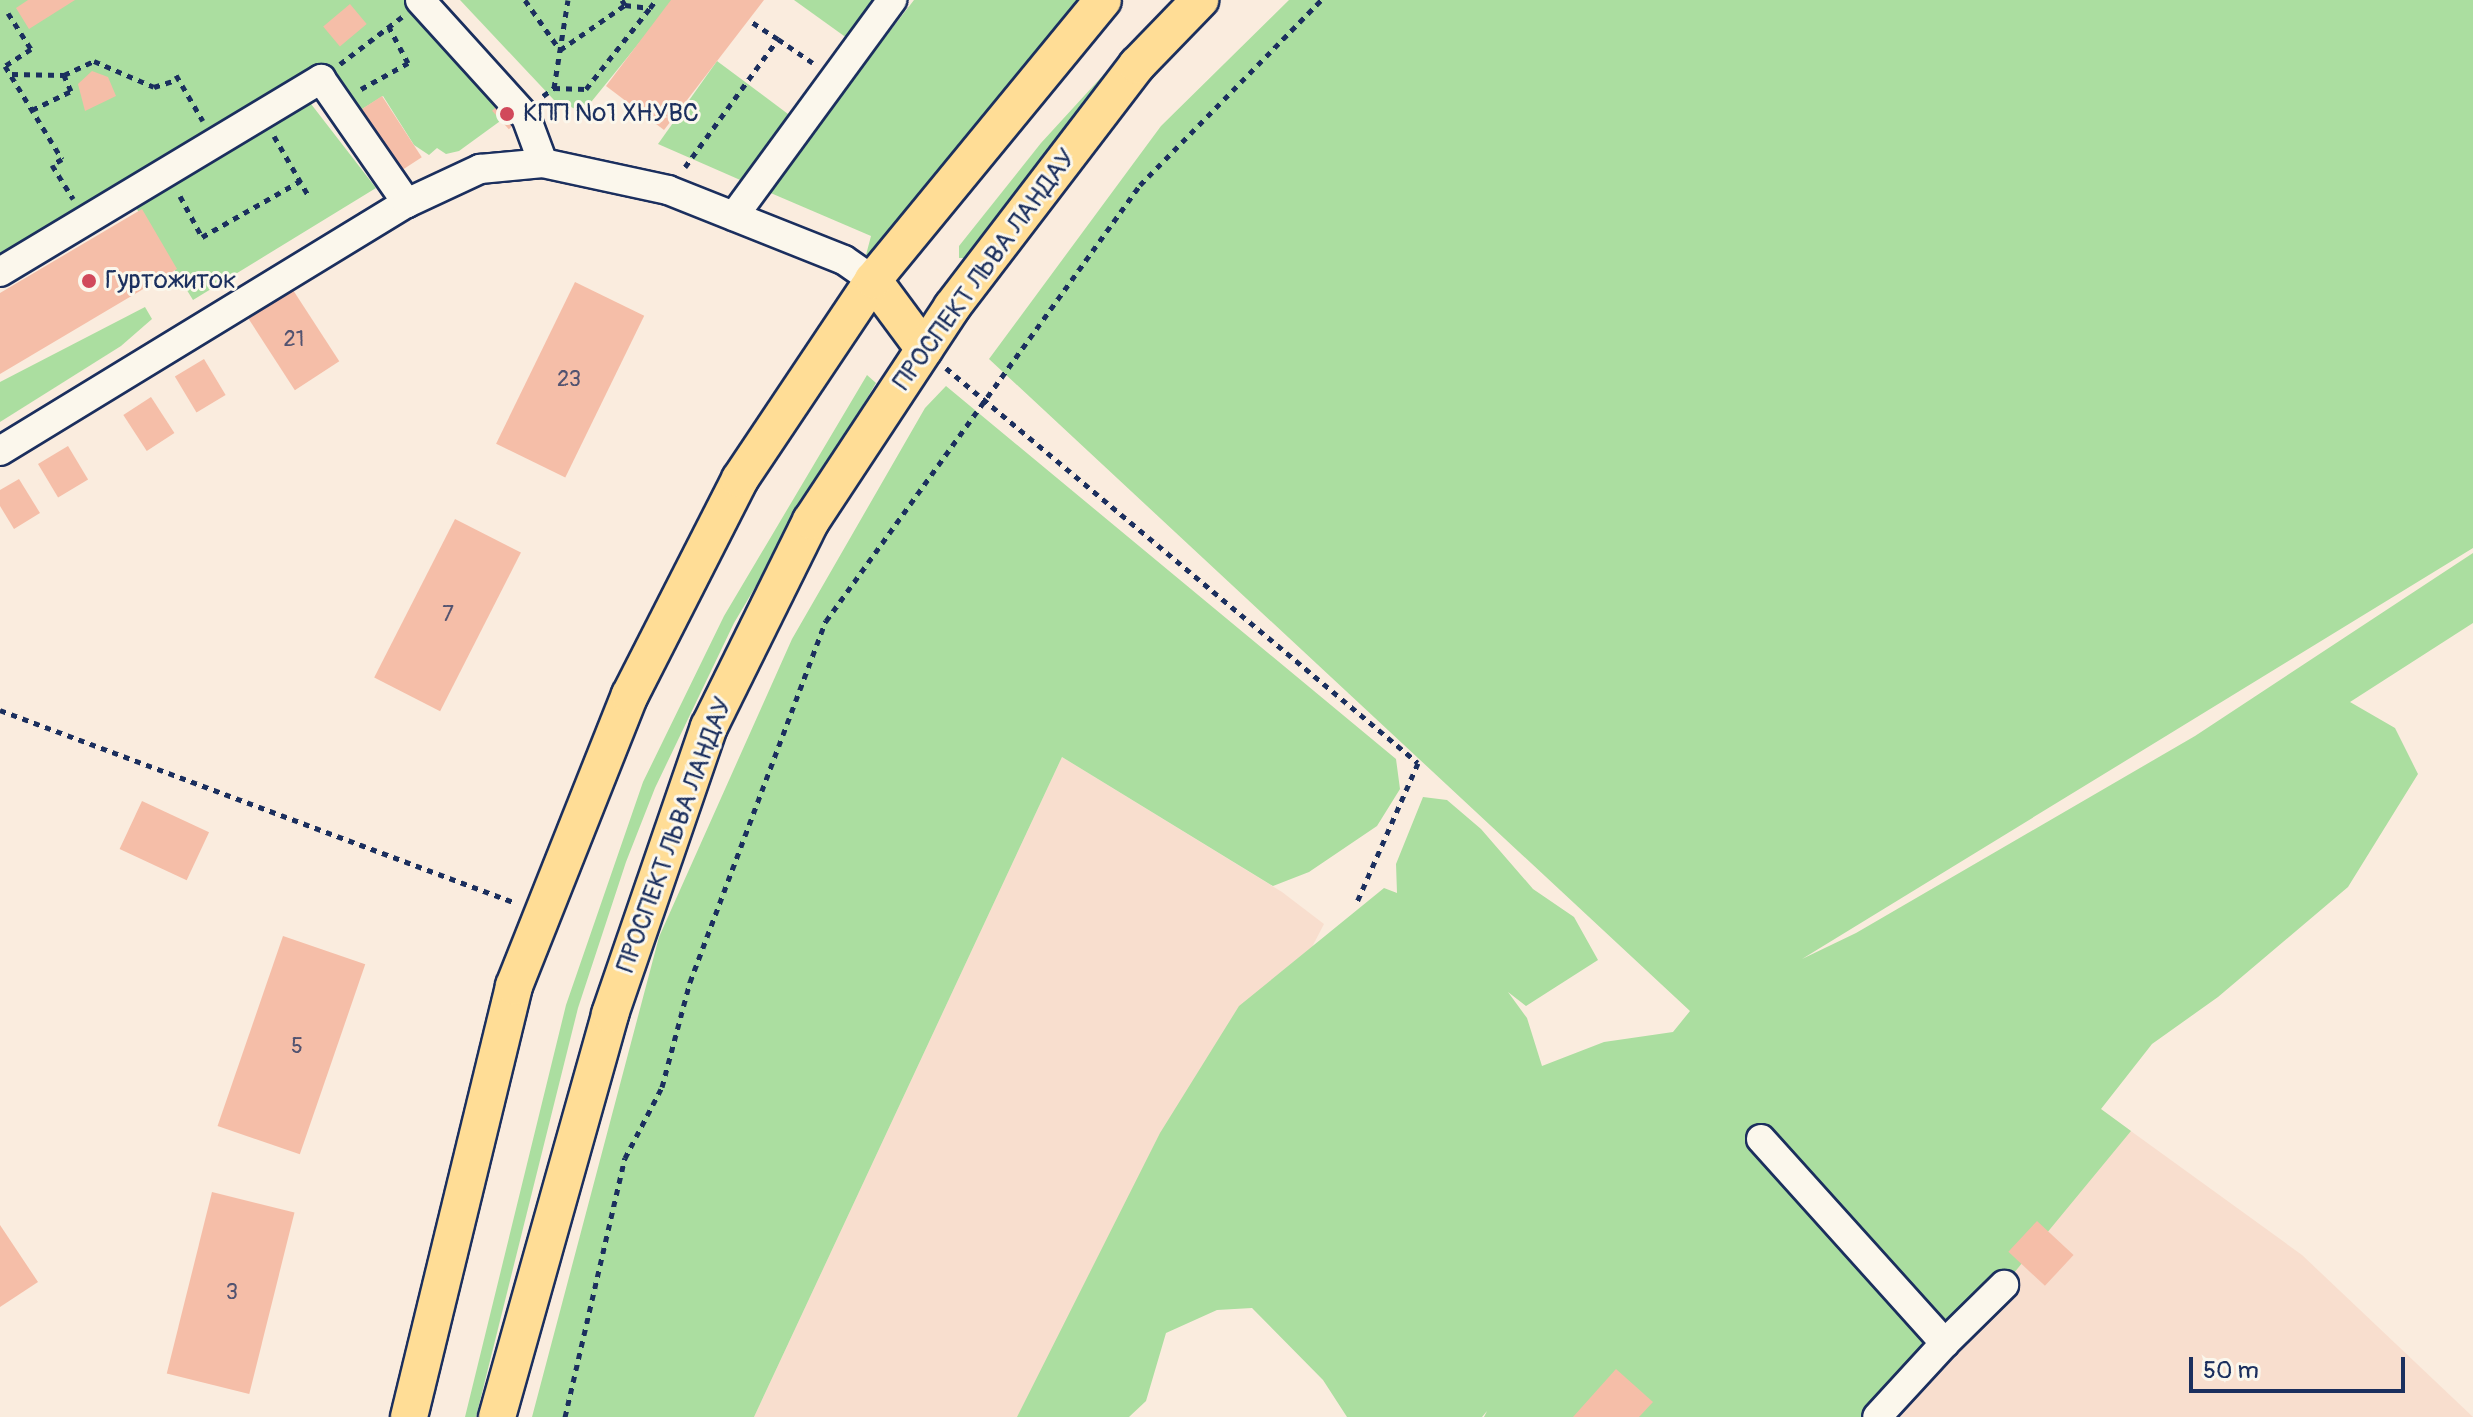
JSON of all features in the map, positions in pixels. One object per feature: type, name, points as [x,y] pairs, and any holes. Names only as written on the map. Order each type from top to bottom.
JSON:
[{"type":"main road","points":[[409,1417],[514,986],[630,695],[733,492],[873,280],[1103,0]]},
{"type":"main road","name":"ПРОСПЕКТ ЛЬВА ЛАНДАУ","points":[[497,1417],[610,1014],[709,727],[811,521],[924,349],[1137,65],[1200,0]]},
{"type":"main road","points":[[873,280],[924,349]]},
{"type":"lane","points":[[734,216],[892,0]]},
{"type":"lane","points":[[421,1],[521,111],[543,163]]},
{"type":"lane","points":[[0,272],[321,79],[407,203]]},
{"type":"lane","points":[[0,451],[407,203],[480,169],[543,163],[668,190],[844,260],[873,280]]},
{"type":"lane","points":[[1761,1139],[1945,1343]]},
{"type":"lane","points":[[1877,1417],[2004,1285]]},
{"type":"path","points":[[525,0],[560,50]]},
{"type":"path","points":[[554,88],[568,0]]},
{"type":"path","points":[[521,111],[554,88],[586,89],[656,0]]},
{"type":"path","points":[[565,1417],[625,1158],[662,1087],[690,982],[826,621],[1140,185],[1321,0]]},
{"type":"path","points":[[321,79],[421,1]]},
{"type":"path","points":[[560,50],[624,3],[650,8]]},
{"type":"path","points":[[8,13],[31,49],[5,66],[62,159],[52,165],[86,221]]},
{"type":"path","points":[[749,20],[834,78]]},
{"type":"path","points":[[355,80],[360,90],[408,63],[389,27]]},
{"type":"path","points":[[668,190],[778,39]]},
{"type":"path","points":[[11,74],[64,75],[94,61],[154,87],[177,77],[215,142]]},
{"type":"path","points":[[344,61],[349,70]]},
{"type":"path","points":[[32,110],[71,91],[64,75]]},
{"type":"path","points":[[262,115],[308,195]]},
{"type":"path","points":[[167,172],[202,237],[300,181]]},
{"type":"path","points":[[924,349],[1418,763],[1356,904]]},
{"type":"path","points":[[0,710],[543,913]]},
{"type":"shaded area","points":[[1062,757],[1282,892],[1324,924],[1068,1417],[754,1417]]},
{"type":"shaded area","points":[[1889,956],[2302,1255],[2473,1417],[1484,1417]]},
{"type":"green space","points":[[0,0],[414,0],[495,91],[503,119],[459,151],[446,154],[437,148],[429,155],[414,145],[383,96],[359,111],[327,63],[289,86],[301,91],[376,188],[193,300],[122,185],[0,257]]},
{"type":"green space","points":[[460,0],[674,0],[583,112],[554,100]]},
{"type":"green space","points":[[794,0],[892,0],[858,46]]},
{"type":"green space","points":[[914,0],[1106,0],[881,252],[866,255],[871,236],[766,191]]},
{"type":"green space","points":[[1172,0],[1188,0],[1051,151],[965,258],[959,258],[959,246],[1041,143]]},
{"type":"green space","points":[[1289,0],[2473,0],[2473,548],[1802,959],[1856,933],[2195,736],[2473,553],[2473,623],[2350,702],[2395,728],[2418,774],[2348,887],[2218,997],[2152,1044],[2101,1109],[2131,1131],[2004,1285],[1886,1417],[1484,1417],[1487,1411],[1482,1417],[1347,1417],[1323,1380],[1252,1308],[1217,1310],[1166,1333],[1146,1401],[1129,1417],[1017,1417],[1160,1133],[1239,1006],[1384,888],[1397,893],[1396,864],[1423,797],[1447,800],[1481,829],[1533,889],[1574,917],[1598,960],[1526,1006],[1508,992],[1527,1018],[1542,1066],[1604,1042],[1673,1032],[1690,1011],[989,359],[1161,126]]},
{"type":"green space","points":[[717,61],[800,123],[754,186],[658,144]]},
{"type":"green space","points":[[145,307],[152,319],[121,346],[0,422],[0,382]]},
{"type":"green space","points":[[867,375],[876,383],[734,623],[655,788],[626,862],[578,1008],[476,1417],[465,1417],[566,1005],[643,782],[724,616]]},
{"type":"green space","points":[[946,386],[1396,759],[1400,789],[1377,826],[1309,872],[1273,886],[1062,757],[754,1417],[532,1417],[659,937],[792,639],[925,408]]},
{"type":"building","points":[[28,0],[75,0],[29,29],[16,8]]},
{"type":"building","points":[[671,0],[764,0],[664,130],[606,86]]},
{"type":"building","points":[[350,4],[367,24],[340,46],[323,26]]},
{"type":"building","points":[[92,71],[108,77],[116,96],[85,111],[78,84]]},
{"type":"building","points":[[382,96],[422,157],[399,172],[359,111]]},
{"type":"building","name":"КПП №1 ХНУВС","points":[[504,100],[521,119],[509,129],[492,111]]},
{"type":"building","name":"Гуртожиток","points":[[142,209],[177,269],[0,374],[0,293]]},
{"type":"building","points":[[575,282],[644,316],[565,478],[496,444]]},
{"type":"building","points":[[293,290],[339,361],[295,390],[249,319]]},
{"type":"building","points":[[204,359],[226,395],[196,413],[175,377]]},
{"type":"building","points":[[151,397],[174,433],[147,451],[123,415]]},
{"type":"building","points":[[68,446],[88,479],[58,497],[38,464]]},
{"type":"building","points":[[19,479],[40,513],[14,529],[0,506],[0,490]]},
{"type":"building","points":[[455,519],[521,553],[440,711],[374,678]]},
{"type":"building","points":[[142,801],[209,832],[187,880],[120,849]]},
{"type":"building","points":[[283,936],[365,964],[300,1154],[218,1126]]},
{"type":"building","points":[[212,1192],[294,1213],[249,1394],[167,1373]]},
{"type":"building","points":[[2037,1221],[2074,1255],[2045,1286],[2008,1252]]},
{"type":"building","points":[[0,1225],[38,1282],[0,1307]]},
{"type":"building","points":[[1616,1369],[1653,1402],[1639,1417],[1573,1417]]},
{"type":"place","name":"КПП №1 ХНУВС","points":[[507,114]]},
{"type":"place","name":"Гуртожиток","points":[[89,281]]}]
